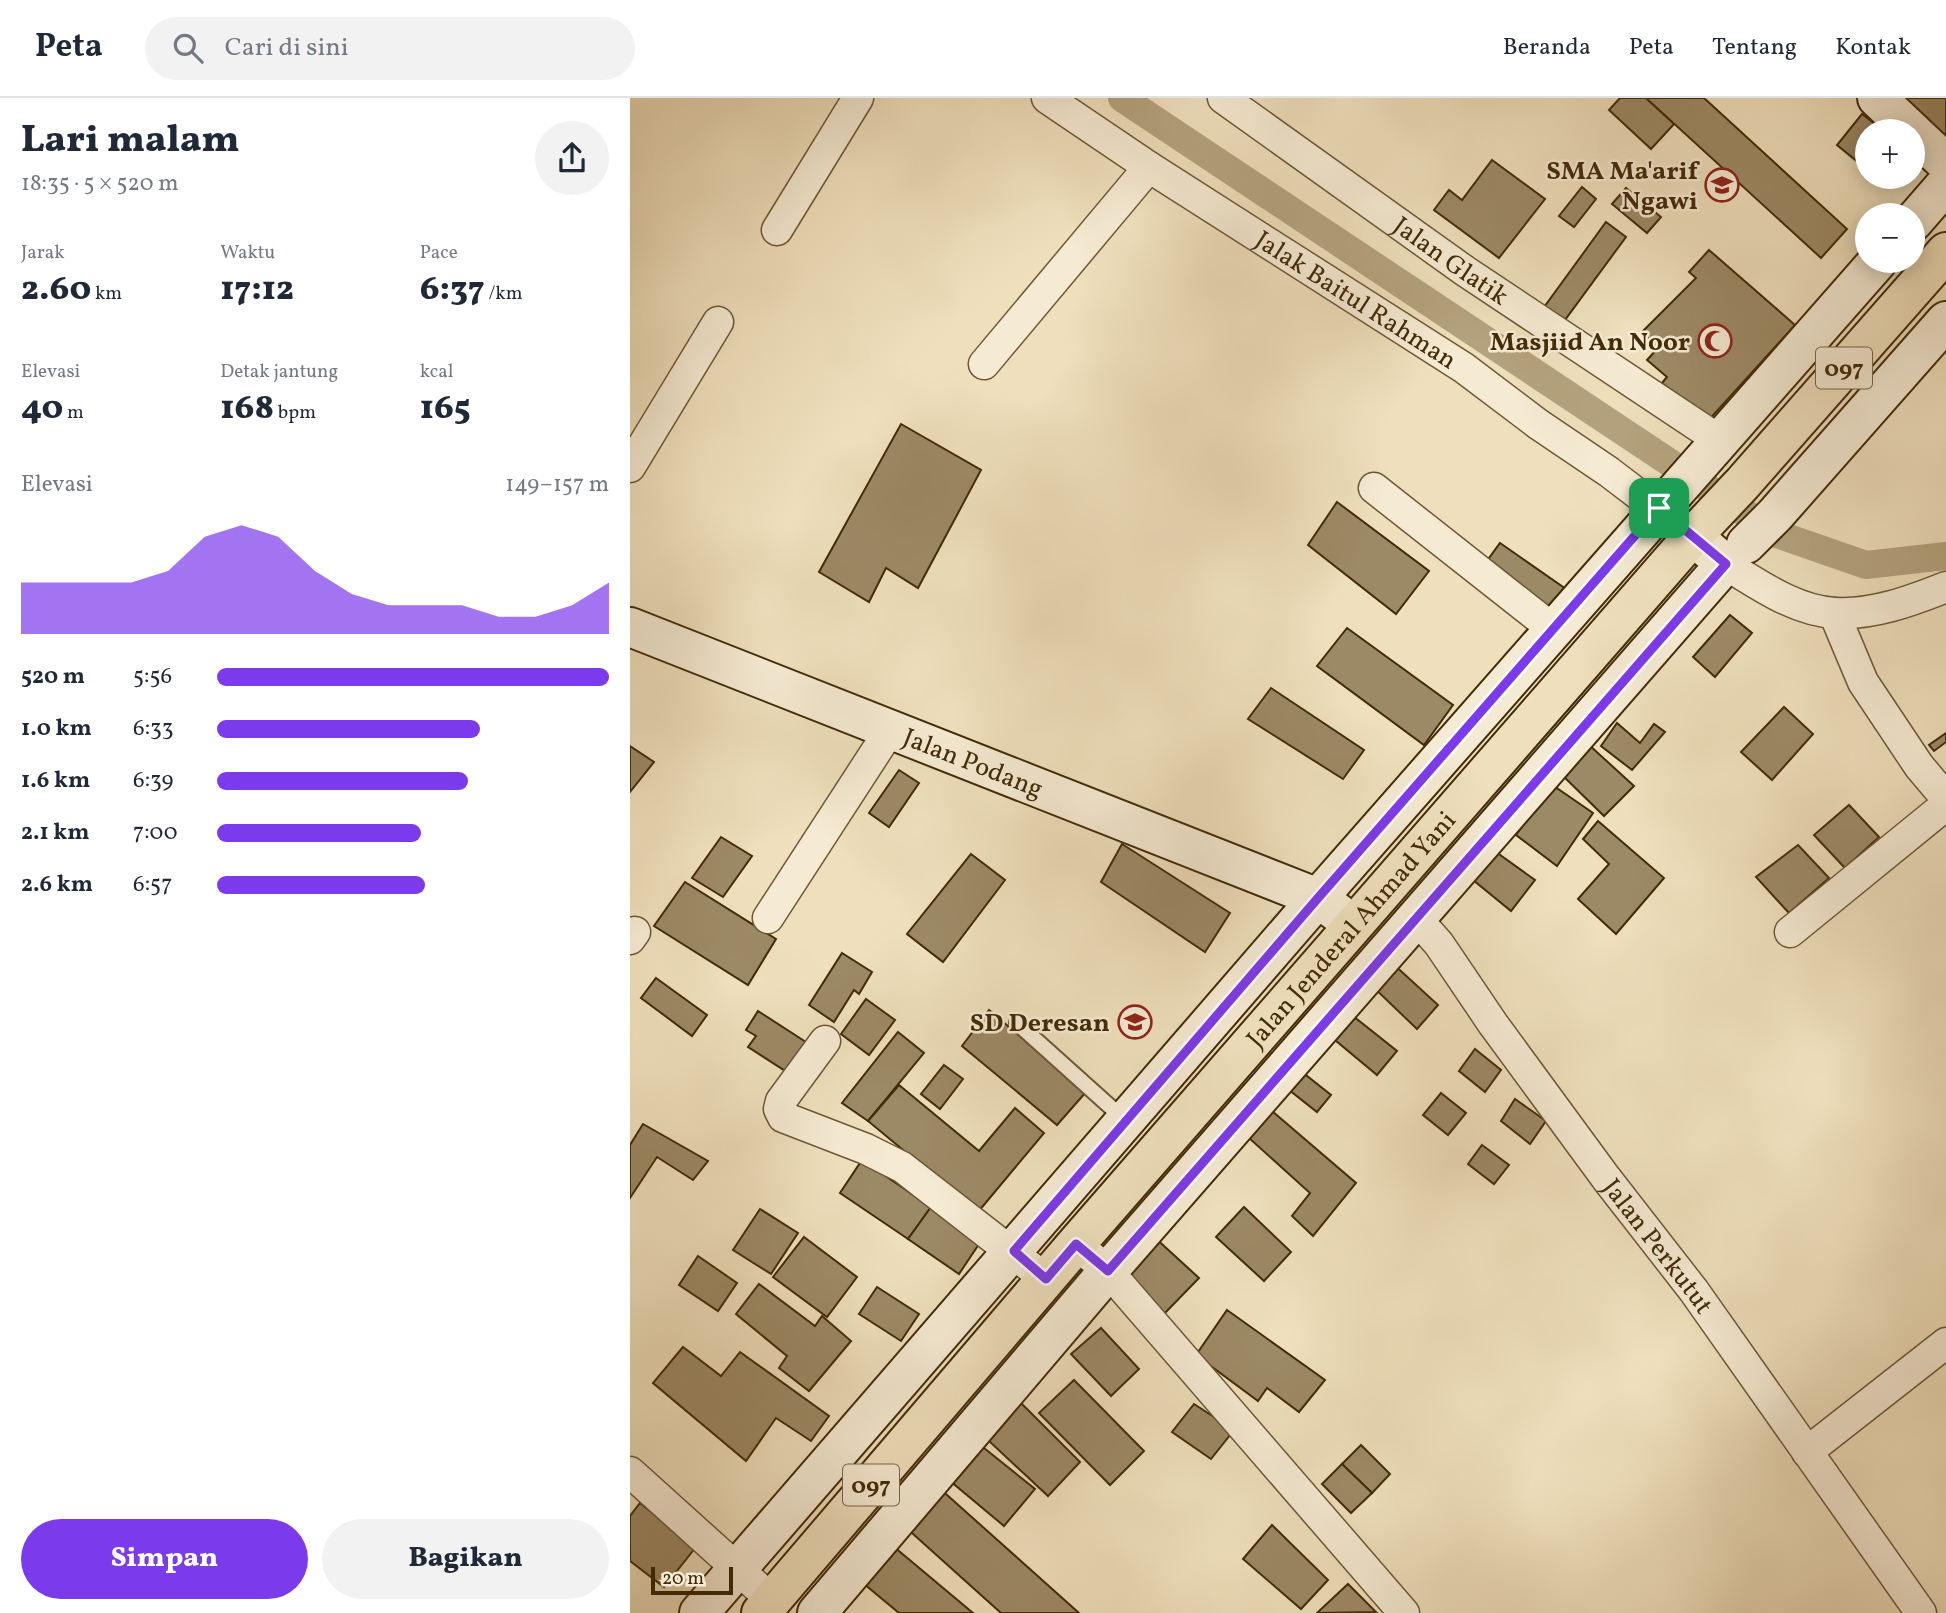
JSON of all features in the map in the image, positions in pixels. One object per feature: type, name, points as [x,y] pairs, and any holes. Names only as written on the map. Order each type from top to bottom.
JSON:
[{"type":"main road","name":"Jalan Jenderal Ahmad Yani","points":[[766,1606],[1352,925],[1946,252]]},
{"type":"street","points":[[777,230],[858,98]]},
{"type":"street","name":"Jalak Baitul Rahman","points":[[1047,98],[1149,167],[1670,496],[1703,525]]},
{"type":"street","name":"Jalan Glatik","points":[[1223,98],[1713,447]]},
{"type":"street","points":[[1877,98],[1900,119]]},
{"type":"street","points":[[1925,143],[1946,163]]},
{"type":"street","points":[[985,364],[1149,167]]},
{"type":"street","points":[[1925,208],[1946,184]]},
{"type":"street","points":[[699,1613],[1318,898],[1867,273]]},
{"type":"street","points":[[817,1613],[1108,1271],[1416,918],[1736,554],[1775,514],[1946,321]]},
{"type":"street","points":[[630,467],[718,322]]},
{"type":"street","points":[[1374,488],[1553,629]]},
{"type":"street","points":[[1703,525],[1736,554],[1770,592],[1808,607],[1834,613],[1867,611],[1911,601],[1946,587]]},
{"type":"street","points":[[1834,613],[1863,681],[1919,766],[1946,798]]},
{"type":"street","name":"Jalan Podang","points":[[630,627],[1318,898],[1352,925]]},
{"type":"street","points":[[768,918],[890,730]]},
{"type":"street","points":[[1790,932],[1946,805]]},
{"type":"street","name":"Jalan Perkutut","points":[[1385,888],[1438,944],[1606,1178],[1695,1291],[1921,1613]]},
{"type":"street","points":[[825,1041],[781,1101],[779,1109],[783,1117],[886,1157],[1014,1251],[1046,1279]]},
{"type":"street","points":[[1076,1244],[1108,1271],[1404,1613]]},
{"type":"street","points":[[1807,1452],[1946,1343]]},
{"type":"street","points":[[630,1472],[736,1569],[766,1606]]},
{"type":"lane","points":[[1017,1023],[1126,1121]]},
{"type":"building","points":[[1620,98],[1646,98],[1674,124],[1651,149],[1609,110]]},
{"type":"building","points":[[1646,98],[1704,98],[1847,229],[1821,258]]},
{"type":"building","points":[[1888,98],[1946,98],[1946,150],[1925,131],[1925,119],[1911,119]]},
{"type":"building","points":[[1855,123],[1855,160],[1837,145]]},
{"type":"building","points":[[1492,160],[1545,199],[1499,258],[1434,210],[1449,190],[1462,200]]},
{"type":"building","points":[[1582,187],[1596,199],[1574,227],[1559,216]]},
{"type":"building","points":[[1626,188],[1661,217],[1647,233],[1612,204]]},
{"type":"building","points":[[1606,222],[1626,237],[1562,324],[1542,310]]},
{"type":"building","name":"Masjiid An Noor","points":[[1709,250],[1795,325],[1707,422],[1662,383],[1667,377],[1647,360],[1658,348],[1641,333],[1696,278],[1689,272]]},
{"type":"building","points":[[901,424],[981,470],[918,588],[886,568],[869,602],[819,572]]},
{"type":"building","points":[[1337,502],[1429,571],[1396,614],[1308,545]]},
{"type":"building","points":[[1500,543],[1566,589],[1552,613],[1484,565]]},
{"type":"building","points":[[1730,615],[1752,633],[1715,677],[1693,657]]},
{"type":"building","points":[[1347,628],[1453,705],[1424,745],[1317,666]]},
{"type":"building","points":[[1271,688],[1364,750],[1343,779],[1248,719]]},
{"type":"building","points":[[1784,707],[1813,734],[1772,780],[1741,752]]},
{"type":"building","points":[[1617,723],[1640,743],[1654,724],[1665,732],[1632,770],[1601,746]]},
{"type":"building","points":[[1946,733],[1946,742],[1934,751],[1929,745]]},
{"type":"building","points":[[1588,744],[1634,786],[1604,816],[1561,774]]},
{"type":"building","points":[[630,746],[654,762],[630,792]]},
{"type":"building","points":[[899,770],[919,783],[889,827],[869,813]]},
{"type":"building","points":[[1551,784],[1593,813],[1557,866],[1516,835]]},
{"type":"building","points":[[1849,805],[1879,837],[1845,868],[1814,835]]},
{"type":"building","points":[[1598,821],[1664,878],[1616,934],[1578,899],[1609,864],[1583,839]]},
{"type":"building","points":[[721,837],[752,856],[723,897],[692,878]]},
{"type":"building","points":[[1122,844],[1230,913],[1205,952],[1101,882]]},
{"type":"building","points":[[1798,845],[1829,878],[1789,913],[1756,877]]},
{"type":"building","points":[[1489,847],[1535,880],[1511,911],[1467,875]]},
{"type":"building","points":[[971,854],[1005,880],[943,962],[907,934]]},
{"type":"building","points":[[685,882],[776,939],[748,985],[654,926]]},
{"type":"building","points":[[842,953],[872,972],[859,994],[854,990],[834,1022],[809,1005]]},
{"type":"building","points":[[1390,961],[1438,1005],[1417,1029],[1370,984]]},
{"type":"building","points":[[656,978],[707,1015],[692,1036],[641,998]]},
{"type":"building","points":[[866,999],[895,1020],[869,1055],[841,1034]]},
{"type":"building","points":[[989,1010],[1086,1092],[1057,1125],[962,1046]]},
{"type":"building","points":[[758,1011],[809,1044],[790,1074],[748,1047],[756,1036],[746,1030]]},
{"type":"building","points":[[1348,1012],[1397,1051],[1377,1075],[1329,1035]]},
{"type":"building","points":[[898,1032],[924,1053],[868,1121],[842,1103]]},
{"type":"building","points":[[1475,1049],[1501,1070],[1485,1092],[1459,1071]]},
{"type":"building","points":[[1292,1064],[1331,1095],[1317,1112],[1279,1082]]},
{"type":"building","points":[[944,1065],[963,1079],[940,1109],[921,1094]]},
{"type":"building","points":[[899,1085],[979,1151],[1015,1108],[1044,1133],[978,1212],[868,1121]]},
{"type":"building","points":[[1441,1093],[1466,1113],[1448,1135],[1423,1115]]},
{"type":"building","points":[[1515,1099],[1546,1121],[1530,1144],[1501,1121]]},
{"type":"building","points":[[1272,1111],[1356,1183],[1313,1236],[1292,1216],[1310,1193],[1249,1138]]},
{"type":"building","points":[[643,1124],[708,1161],[693,1180],[657,1157],[630,1198],[630,1145]]},
{"type":"building","points":[[1482,1145],[1509,1165],[1494,1184],[1468,1164]]},
{"type":"building","points":[[862,1160],[931,1207],[908,1239],[840,1193]]},
{"type":"building","points":[[931,1207],[981,1241],[959,1274],[908,1239]]},
{"type":"building","points":[[1244,1207],[1291,1252],[1264,1281],[1216,1237]]},
{"type":"building","points":[[760,1209],[798,1233],[771,1274],[733,1250]]},
{"type":"building","points":[[1152,1235],[1199,1278],[1162,1316],[1116,1269]]},
{"type":"building","points":[[804,1237],[857,1277],[827,1317],[773,1277]]},
{"type":"building","points":[[698,1256],[737,1283],[718,1311],[679,1285]]},
{"type":"building","points":[[759,1284],[815,1326],[822,1316],[851,1341],[809,1391],[779,1368],[787,1356],[736,1314]]},
{"type":"building","points":[[877,1287],[919,1314],[901,1341],[859,1314]]},
{"type":"building","points":[[1227,1310],[1325,1380],[1299,1412],[1267,1388],[1258,1401],[1196,1355]]},
{"type":"building","points":[[1101,1328],[1139,1369],[1111,1396],[1071,1354]]},
{"type":"building","points":[[683,1347],[721,1376],[740,1352],[829,1416],[811,1441],[776,1418],[746,1461],[653,1383]]},
{"type":"building","points":[[1074,1380],[1144,1451],[1110,1485],[1039,1413]]},
{"type":"building","points":[[1021,1403],[1080,1462],[1048,1496],[989,1441]]},
{"type":"building","points":[[1194,1404],[1234,1430],[1211,1459],[1172,1432]]},
{"type":"building","points":[[979,1444],[1035,1489],[1004,1526],[949,1480]]},
{"type":"building","points":[[1361,1445],[1390,1474],[1372,1493],[1342,1464]]},
{"type":"building","points":[[1342,1464],[1372,1493],[1351,1513],[1322,1484]]},
{"type":"building","points":[[937,1486],[1079,1613],[1001,1613],[903,1525]]},
{"type":"building","points":[[640,1503],[696,1547],[664,1587],[630,1561],[630,1516]]},
{"type":"building","points":[[1272,1525],[1328,1580],[1301,1609],[1243,1559]]},
{"type":"building","points":[[887,1541],[973,1613],[899,1613],[857,1578]]},
{"type":"building","points":[[1348,1584],[1376,1612],[1317,1613]]},
{"type":"waterway","points":[[1122,98],[1777,534],[1866,565],[1946,556]]},
{"type":"place","name":"SMA Ma'arif Ngawi","points":[[1722,185]]},
{"type":"place","name":"Masjiid An Noor","points":[[1715,341]]},
{"type":"place","name":"SD Deresan","points":[[1135,1022]]},
{"type":"route","points":[[1659,508],[1726,564],[1108,1271],[1076,1244],[1046,1279],[1014,1251],[1659,508]]}]
